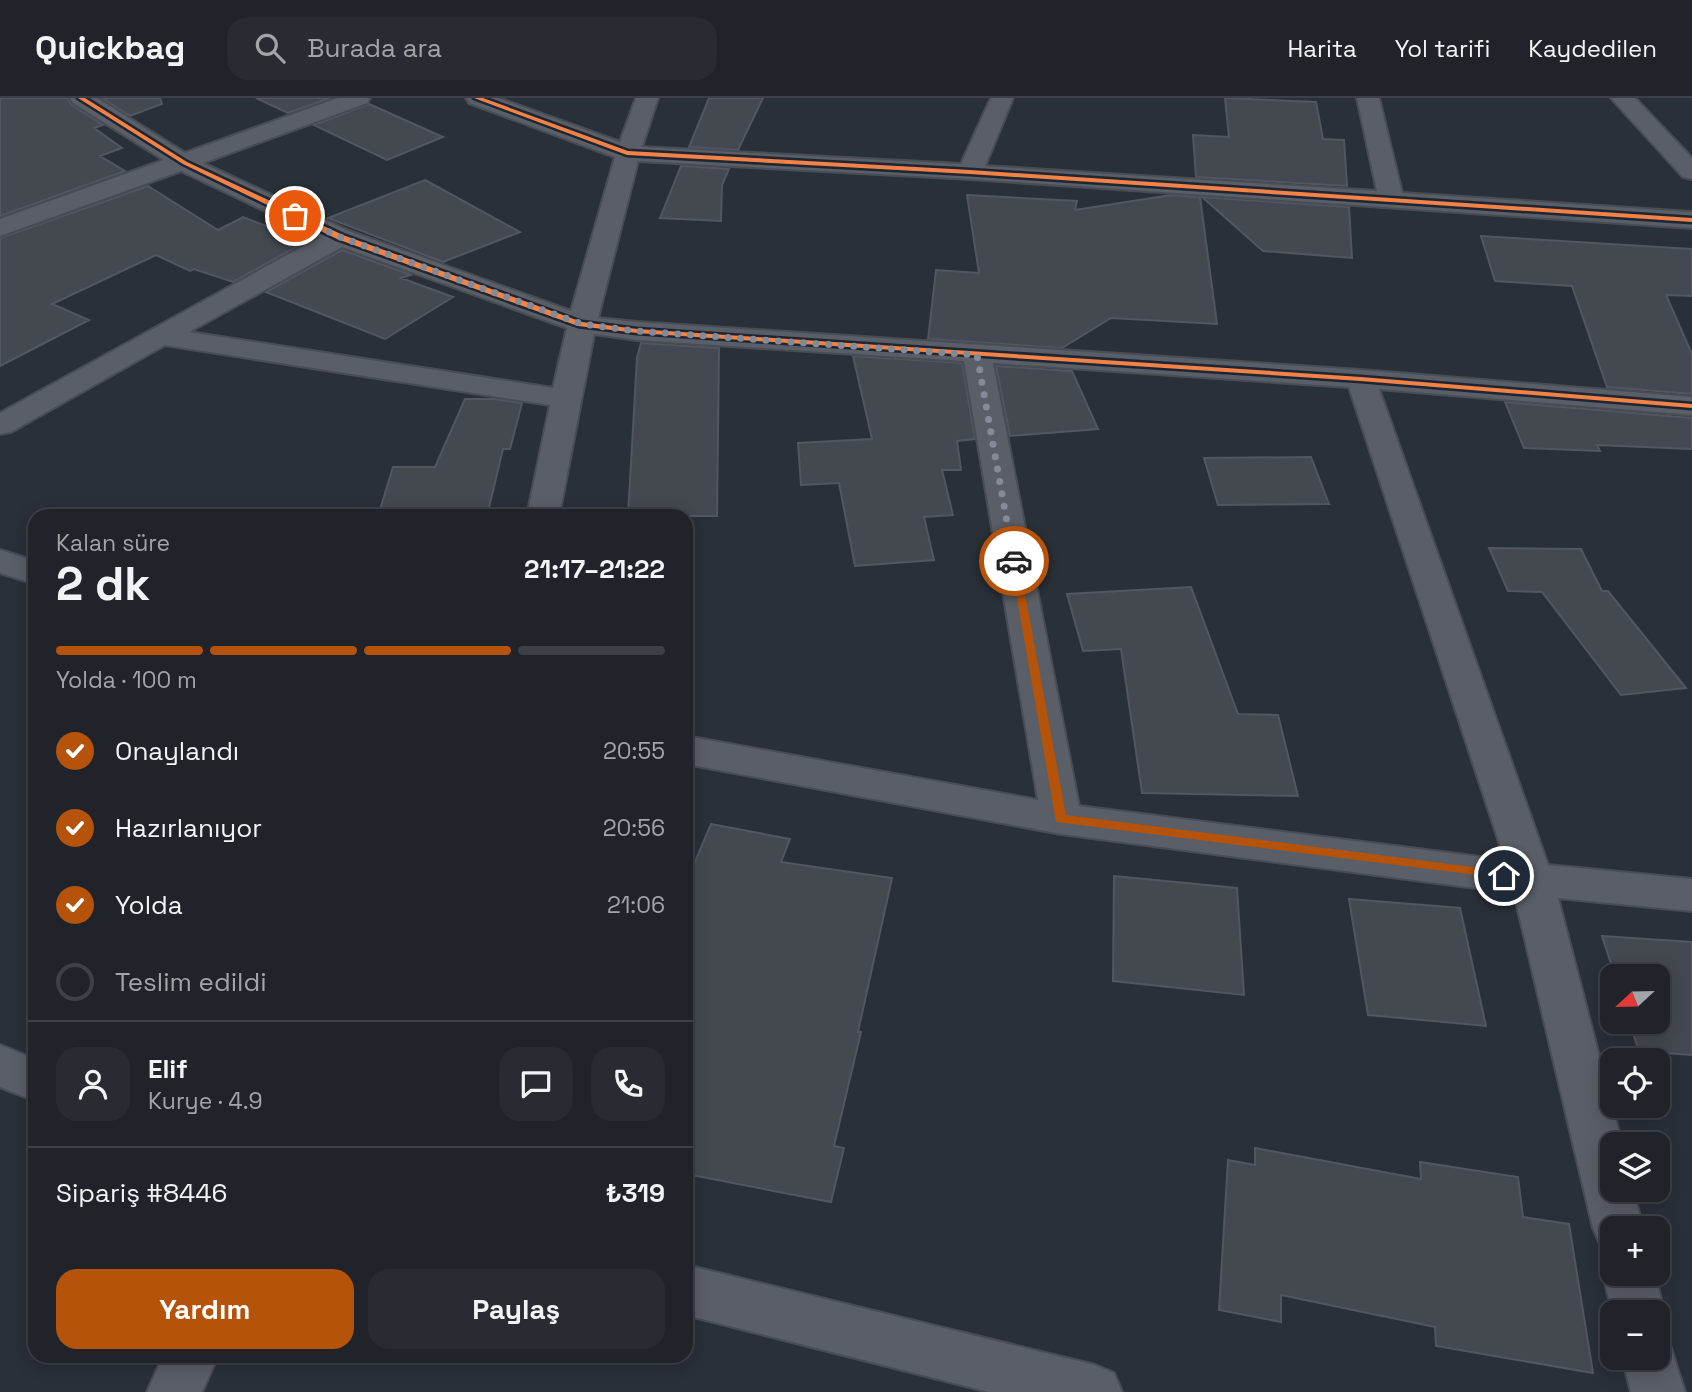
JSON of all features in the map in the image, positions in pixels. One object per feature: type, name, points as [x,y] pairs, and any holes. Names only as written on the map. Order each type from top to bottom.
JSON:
[{"type":"street","points":[[81,98],[185,163],[340,237],[582,324],[636,331],[1361,379],[1692,407]]},
{"type":"street","points":[[0,229],[359,98]]},
{"type":"street","points":[[477,98],[627,153],[970,172],[1692,220]]},
{"type":"street","points":[[544,509],[582,324],[627,153],[647,98]]},
{"type":"street","points":[[970,172],[1002,98]]},
{"type":"street","points":[[1368,98],[1391,200]]},
{"type":"street","points":[[1622,98],[1692,172]]},
{"type":"street","points":[[0,425],[340,237]]},
{"type":"street","points":[[161,336],[566,398]]},
{"type":"street","points":[[977,355],[1060,819]]},
{"type":"street","points":[[1361,379],[1532,879],[1615,1216]]},
{"type":"street","points":[[0,561],[28,571]]},
{"type":"street","points":[[693,751],[1060,819],[1532,879],[1692,895]]},
{"type":"street","points":[[0,1065],[28,1078]]},
{"type":"street","points":[[693,1292],[1095,1392]]},
{"type":"street","points":[[174,1392],[188,1363]]},
{"type":"street","points":[[1652,1370],[1658,1392]]},
{"type":"building","points":[[0,98],[67,98],[72,105],[103,125],[94,128],[122,148],[100,156],[125,171],[0,216]]},
{"type":"building","points":[[102,98],[160,98],[162,104],[130,116]]},
{"type":"building","points":[[256,98],[330,98],[288,113]]},
{"type":"building","points":[[709,98],[763,98],[738,150],[689,147]]},
{"type":"building","points":[[1225,98],[1316,102],[1323,139],[1344,140],[1347,186],[1196,177],[1193,135],[1229,137]]},
{"type":"building","points":[[369,104],[443,137],[387,160],[314,125]]},
{"type":"building","points":[[681,166],[729,169],[722,185],[721,221],[660,218]]},
{"type":"building","points":[[425,180],[520,232],[443,262],[328,218]]},
{"type":"building","points":[[148,186],[218,230],[243,217],[287,234],[298,230],[314,237],[233,282],[194,269],[190,271],[156,255],[52,304],[89,320],[0,366],[0,238]]},
{"type":"building","points":[[967,195],[1077,201],[1075,210],[1171,195],[1200,197],[1217,324],[1111,318],[1062,348],[928,339],[936,270],[979,273]]},
{"type":"building","points":[[1202,197],[1349,207],[1352,258],[1263,251]]},
{"type":"building","points":[[1481,236],[1692,249],[1692,296],[1666,295],[1692,354],[1692,394],[1607,387],[1572,286],[1495,281]]},
{"type":"building","points":[[342,250],[411,275],[401,278],[453,297],[385,339],[266,292]]},
{"type":"building","points":[[641,343],[719,348],[717,516],[693,516],[693,509],[628,509],[637,358]]},
{"type":"building","points":[[853,356],[962,363],[975,439],[957,441],[961,470],[942,470],[953,515],[924,517],[934,560],[855,566],[839,483],[801,485],[798,443],[872,439]]},
{"type":"building","points":[[996,366],[1072,371],[1098,429],[1010,436]]},
{"type":"building","points":[[465,399],[495,399],[522,403],[510,449],[503,449],[489,509],[380,509],[393,467],[435,467]]},
{"type":"building","points":[[1505,402],[1692,418],[1692,449],[1597,445],[1600,451],[1524,448]]},
{"type":"building","points":[[1311,457],[1329,504],[1218,505],[1204,458]]},
{"type":"building","points":[[1489,548],[1581,549],[1602,591],[1608,591],[1686,688],[1621,695],[1542,592],[1508,591]]},
{"type":"building","points":[[1191,587],[1238,714],[1278,715],[1298,796],[1142,793],[1121,649],[1083,651],[1067,594]]},
{"type":"building","points":[[711,824],[790,839],[781,862],[892,878],[858,1032],[861,1032],[834,1146],[844,1148],[831,1202],[693,1175],[693,866]]},
{"type":"building","points":[[1114,876],[1237,888],[1244,995],[1113,981]]},
{"type":"building","points":[[1349,899],[1460,908],[1486,1026],[1368,1015]]},
{"type":"building","points":[[1602,936],[1692,942],[1692,1055],[1670,1053],[1670,1048],[1638,1048],[1633,1034],[1670,1034],[1670,964],[1611,964]]},
{"type":"building","points":[[1255,1148],[1421,1179],[1420,1162],[1518,1177],[1523,1217],[1569,1224],[1593,1373],[1436,1346],[1435,1327],[1281,1295],[1281,1322],[1219,1310],[1228,1160],[1255,1165]]},
{"type":"cycle path","points":[[81,98],[185,163],[340,237],[581,324],[637,331],[1361,379],[1692,406]]},
{"type":"cycle path","points":[[477,98],[627,153],[970,172],[1692,220]]},
{"type":"way so far","points":[[295,216],[340,237],[582,324],[636,331],[977,355],[1014,561]]},
{"type":"route","points":[[1014,561],[1060,819],[1504,876]]}]
